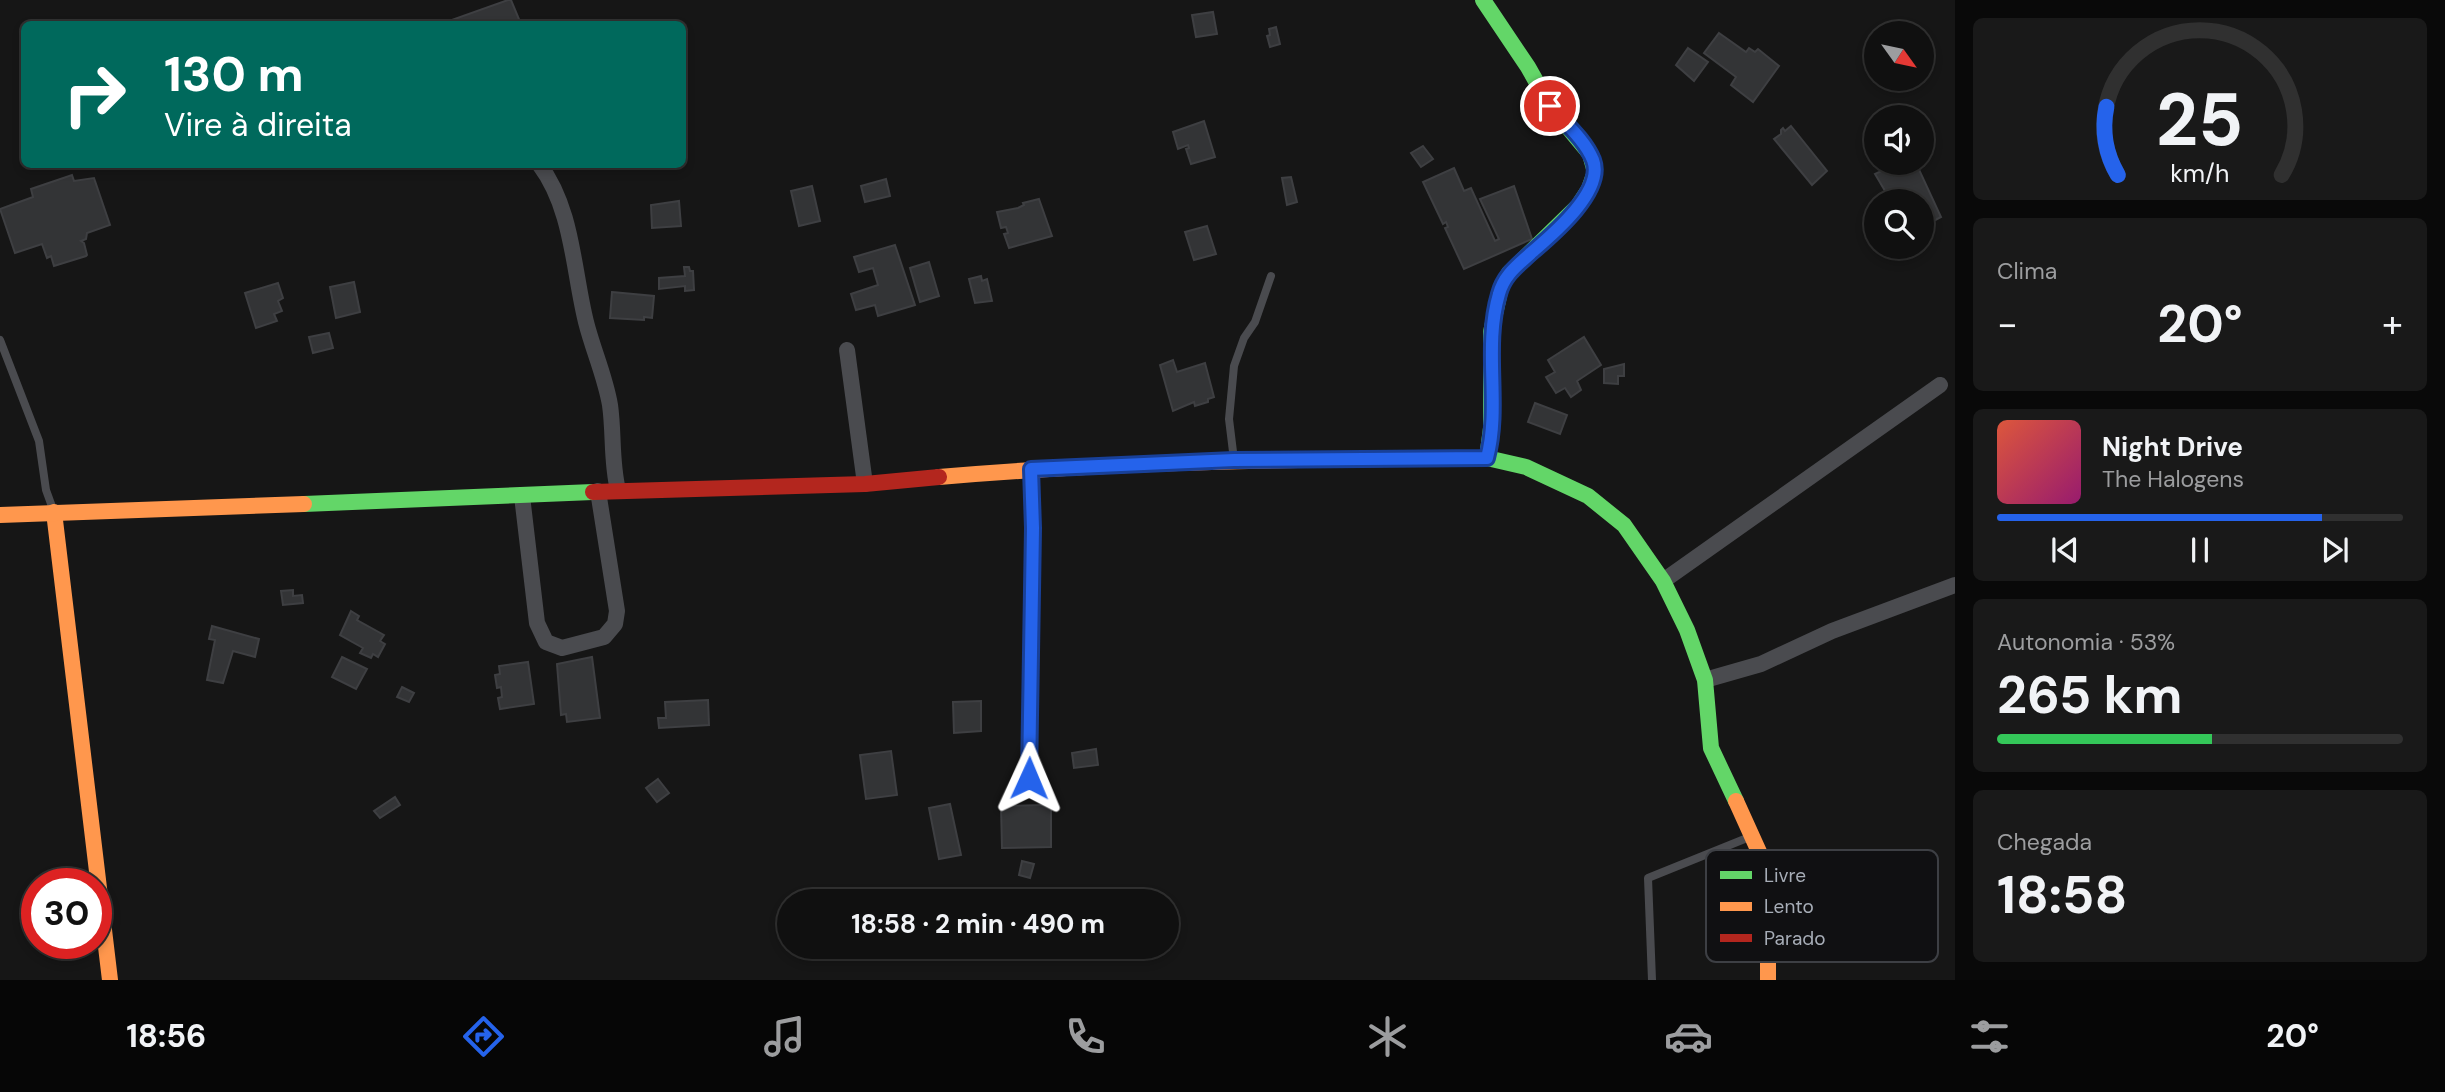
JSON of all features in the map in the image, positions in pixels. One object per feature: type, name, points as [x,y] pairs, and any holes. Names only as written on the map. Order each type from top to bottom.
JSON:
[{"type":"street","points":[[1483,0],[1528,67],[1550,106],[1590,154],[1595,172],[1589,189],[1578,206],[1509,273],[1501,287],[1491,332],[1491,428],[1487,458]]},
{"type":"street","points":[[541,168],[556,194],[566,222],[586,324],[604,375],[610,405],[614,473],[618,490]]},
{"type":"street","points":[[847,350],[865,484]]},
{"type":"street","points":[[1663,581],[1940,385]]},
{"type":"street","points":[[0,515],[522,496],[618,490],[865,484],[1031,469],[1234,460],[1487,458],[1525,467],[1588,496],[1624,525],[1663,581],[1687,630],[1705,680],[1712,748],[1758,850]]},
{"type":"street","points":[[1029,778],[1033,528],[1031,469]]},
{"type":"street","points":[[522,496],[537,623],[546,642],[562,648],[604,637],[615,624],[617,611],[598,491]]},
{"type":"street","points":[[54,512],[110,980]]},
{"type":"street","points":[[1705,680],[1761,664],[1832,631],[1955,586]]},
{"type":"street","points":[[1768,962],[1768,980]]},
{"type":"lane","points":[[1234,460],[1229,419],[1234,366],[1244,338],[1255,322],[1271,276]]},
{"type":"lane","points":[[0,340],[39,441],[46,490],[54,512]]},
{"type":"lane","points":[[1716,850],[1752,835]]},
{"type":"lane","points":[[1652,980],[1648,878],[1706,854]]},
{"type":"building","points":[[511,0],[520,21],[449,21]]},
{"type":"building","points":[[1213,12],[1217,34],[1196,37],[1192,15]]},
{"type":"building","points":[[1276,27],[1280,44],[1270,47],[1267,36],[1270,35],[1269,29]]},
{"type":"building","points":[[1719,33],[1746,52],[1749,48],[1755,52],[1758,49],[1779,66],[1753,102],[1731,85],[1736,77],[1704,53]]},
{"type":"building","points":[[1688,48],[1708,62],[1694,81],[1676,65]]},
{"type":"building","points":[[1204,121],[1215,157],[1191,164],[1186,149],[1189,148],[1188,145],[1178,149],[1173,132]]},
{"type":"building","points":[[1791,126],[1827,171],[1812,185],[1774,139],[1781,134],[1783,128],[1785,131]]},
{"type":"building","points":[[1423,146],[1433,159],[1421,167],[1411,153]]},
{"type":"building","points":[[1454,168],[1464,191],[1471,188],[1495,241],[1499,239],[1480,199],[1514,186],[1532,239],[1464,269],[1445,228],[1448,227],[1446,222],[1443,224],[1423,182]]},
{"type":"building","points":[[72,175],[74,181],[94,178],[110,225],[87,233],[86,239],[81,241],[84,243],[86,256],[54,266],[51,256],[47,258],[42,244],[15,253],[0,209],[33,197],[31,189]]},
{"type":"building","points":[[1876,175],[1922,175],[1928,189],[1884,189]]},
{"type":"building","points":[[1291,177],[1297,202],[1287,205],[1282,178]]},
{"type":"building","points":[[886,179],[890,196],[865,202],[861,186]]},
{"type":"building","points":[[812,186],[820,221],[799,226],[791,191]]},
{"type":"building","points":[[1039,199],[1052,236],[1009,248],[1004,234],[1008,233],[1006,227],[1001,228],[997,212],[1018,208],[1024,205],[1023,203]]},
{"type":"building","points":[[679,201],[681,226],[652,228],[651,205]]},
{"type":"building","points":[[1934,202],[1941,217],[1934,221]]},
{"type":"building","points":[[1207,226],[1216,254],[1194,260],[1185,232]]},
{"type":"building","points":[[895,245],[915,305],[878,316],[875,305],[856,310],[851,294],[878,285],[873,268],[859,272],[854,257]]},
{"type":"building","points":[[929,262],[939,296],[920,302],[910,268]]},
{"type":"building","points":[[684,267],[693,271],[694,290],[685,291],[685,286],[659,289],[659,278],[685,276]]},
{"type":"building","points":[[981,276],[982,281],[987,279],[992,301],[975,303],[969,279]]},
{"type":"building","points":[[354,282],[360,312],[336,318],[330,287]]},
{"type":"building","points":[[278,283],[283,298],[278,301],[282,311],[274,314],[277,321],[256,328],[245,293]]},
{"type":"building","points":[[612,292],[654,296],[652,318],[610,318]]},
{"type":"building","points":[[329,333],[333,348],[313,353],[309,337]]},
{"type":"building","points":[[1584,337],[1601,365],[1577,381],[1581,390],[1571,397],[1565,388],[1556,393],[1546,377],[1555,372],[1548,360]]},
{"type":"building","points":[[1173,360],[1177,372],[1205,363],[1214,397],[1208,399],[1208,402],[1195,406],[1194,402],[1173,411],[1160,365]]},
{"type":"building","points":[[1624,364],[1624,376],[1618,376],[1618,384],[1604,383],[1604,369]]},
{"type":"building","points":[[1535,403],[1567,415],[1560,434],[1528,422]]},
{"type":"building","points":[[293,590],[293,596],[302,595],[303,603],[283,605],[281,591]]},
{"type":"building","points":[[351,611],[359,616],[357,620],[384,635],[380,641],[385,644],[378,657],[373,654],[371,658],[360,653],[363,648],[340,635]]},
{"type":"building","points":[[212,626],[259,639],[255,657],[233,651],[223,683],[207,680],[215,640],[209,639]]},
{"type":"building","points":[[342,657],[367,669],[356,689],[332,677]]},
{"type":"building","points":[[592,657],[600,718],[567,722],[566,714],[561,715],[557,664]]},
{"type":"building","points":[[528,662],[534,704],[500,709],[498,698],[502,697],[501,687],[497,688],[495,675],[500,674],[499,666]]},
{"type":"building","points":[[402,687],[414,693],[409,702],[397,697]]},
{"type":"building","points":[[708,700],[709,725],[659,728],[658,718],[666,718],[665,702]]},
{"type":"building","points":[[981,701],[981,731],[954,733],[953,702]]},
{"type":"building","points":[[1096,749],[1098,765],[1074,768],[1072,753]]},
{"type":"building","points":[[891,751],[897,795],[866,799],[860,755]]},
{"type":"building","points":[[658,779],[669,793],[657,802],[646,788]]},
{"type":"building","points":[[395,797],[400,805],[380,818],[374,811]]},
{"type":"building","points":[[950,804],[961,855],[939,859],[929,808]]},
{"type":"building","points":[[1051,805],[1051,847],[1002,848],[1001,806]]},
{"type":"building","points":[[1022,861],[1034,864],[1030,878],[1019,875]]},
{"type":"traffic: fast","points":[[1483,0],[1528,67],[1550,106],[1590,154],[1595,172],[1589,189],[1578,206],[1509,273],[1501,287],[1491,332],[1491,428],[1487,458]]},
{"type":"traffic: fast","points":[[1386,459],[1487,458],[1526,467],[1588,496],[1624,525],[1663,581],[1687,630],[1705,680],[1711,748],[1736,801]]},
{"type":"traffic: fast","points":[[304,504],[593,492]]},
{"type":"traffic: slow","points":[[939,477],[1162,463],[1386,459]]},
{"type":"traffic: slow","points":[[0,515],[304,504]]},
{"type":"traffic: slow","points":[[54,512],[110,980]]},
{"type":"traffic: slow","points":[[1736,801],[1758,850]]},
{"type":"traffic: slow","points":[[1768,962],[1768,980]]},
{"type":"traffic: jam","points":[[593,492],[865,484],[939,477]]},
{"type":"route","points":[[1029,778],[1033,528],[1031,469],[1234,460],[1487,458],[1491,428],[1491,332],[1501,287],[1509,273],[1578,206],[1593,182],[1595,172],[1590,154],[1550,106]]}]
